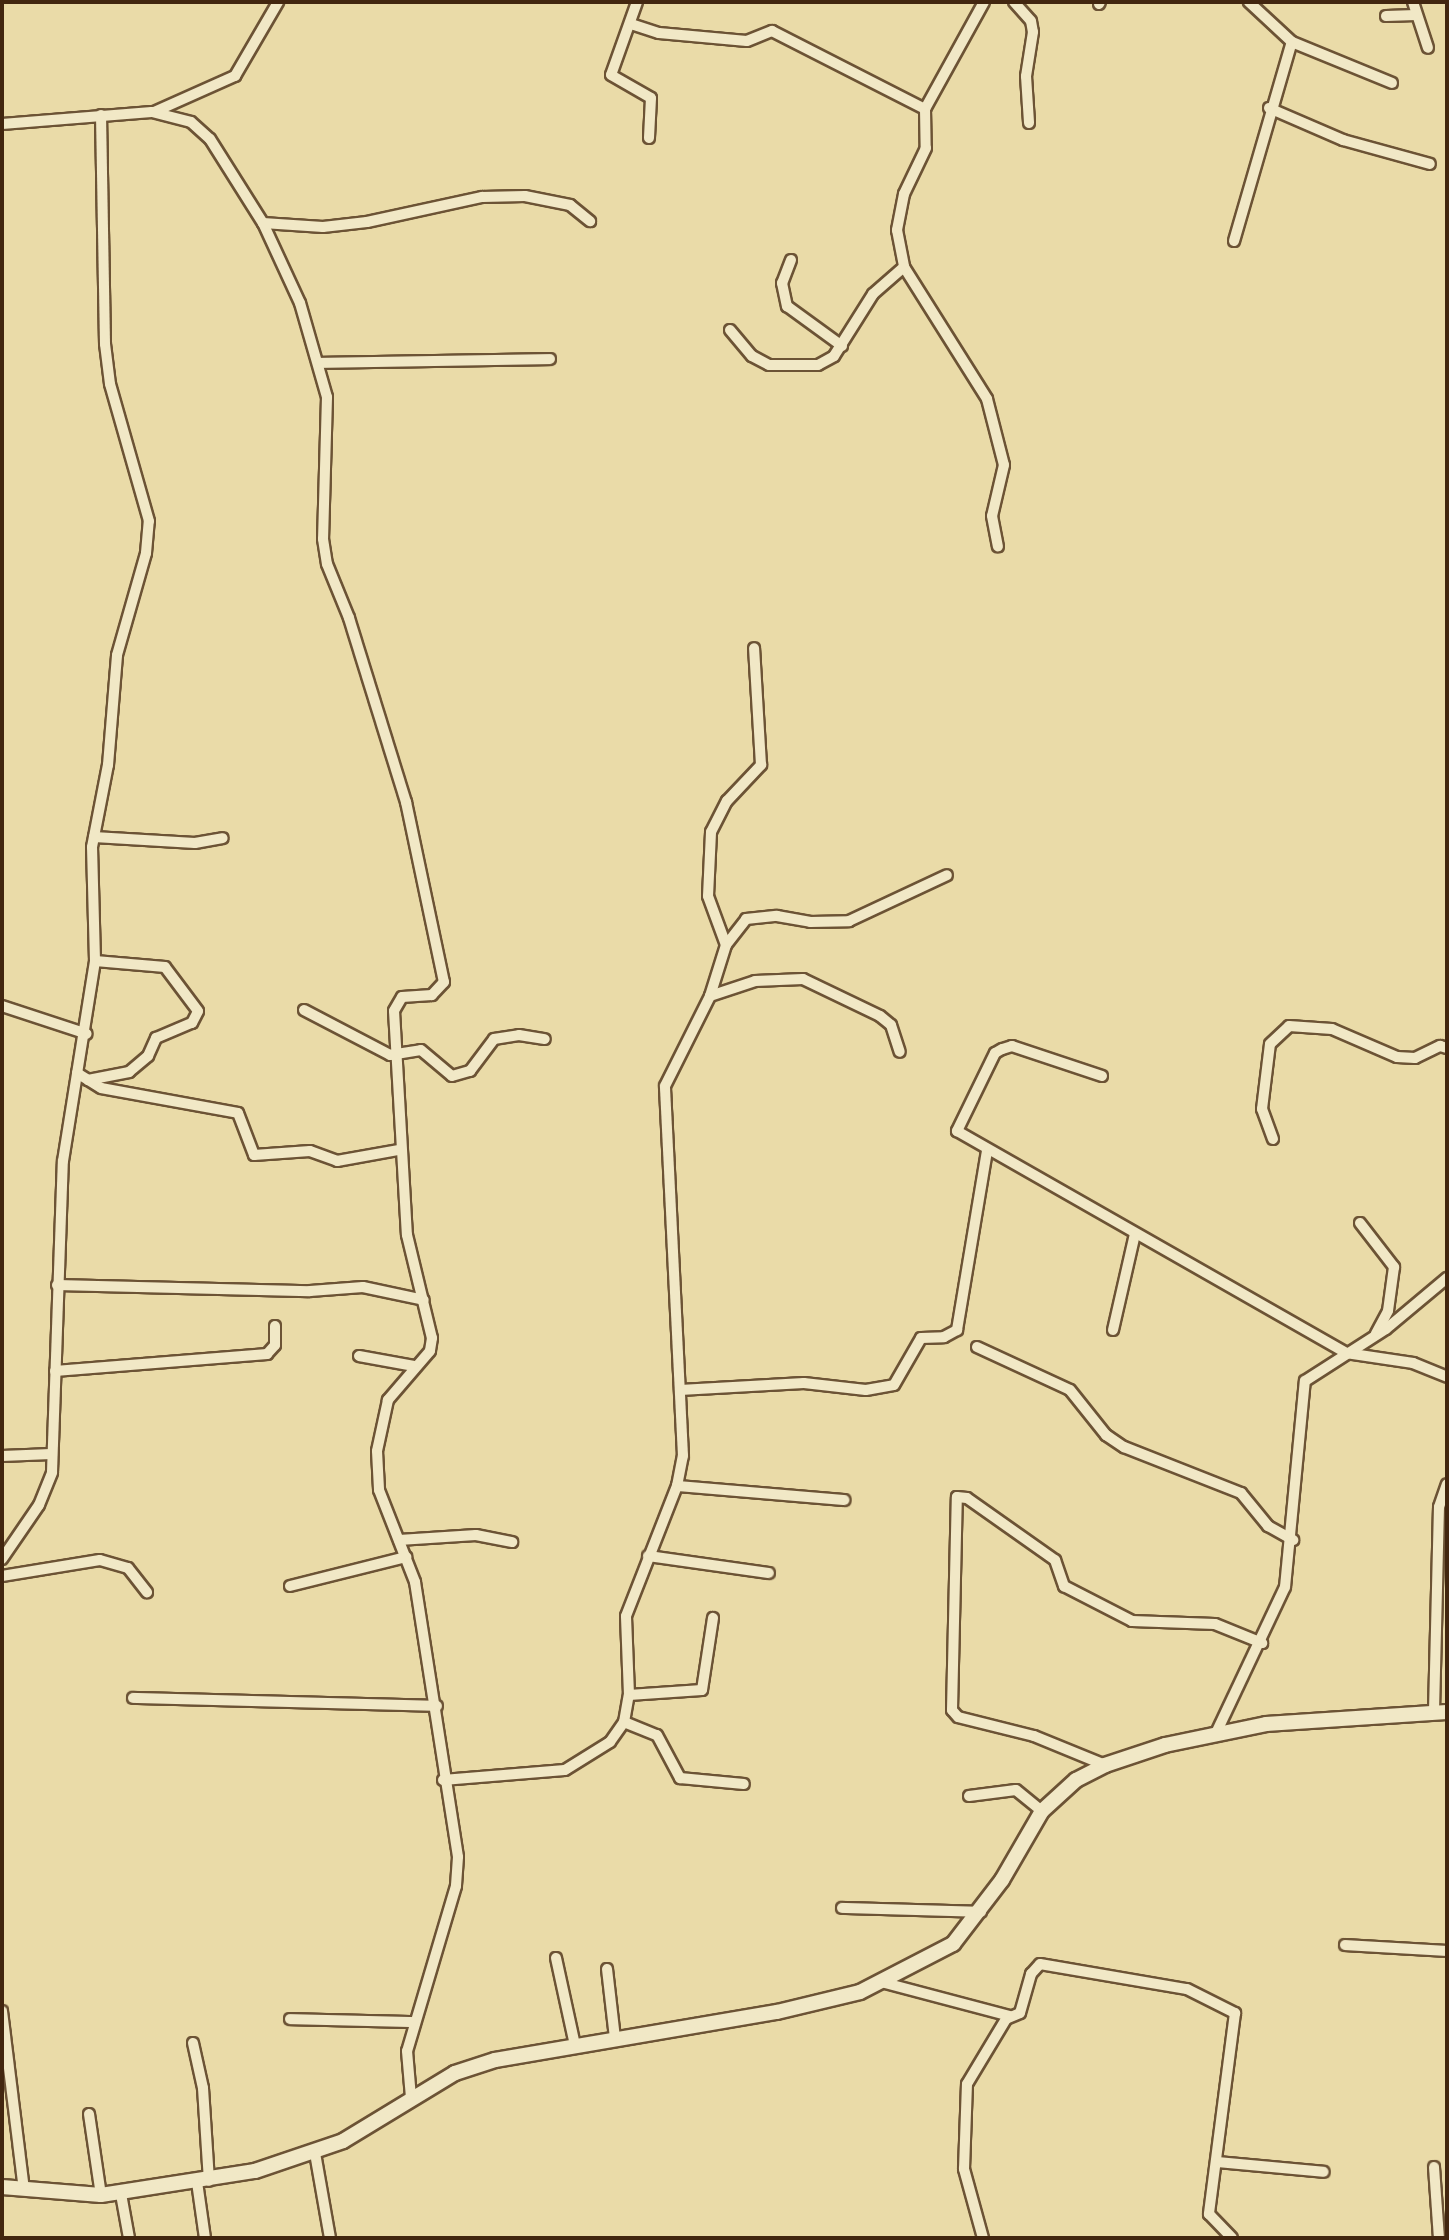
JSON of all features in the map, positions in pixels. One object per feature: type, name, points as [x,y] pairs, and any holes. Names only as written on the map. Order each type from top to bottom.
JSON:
[{"type":"street","points":[[152,112],[235,76],[278,2]]},
{"type":"street","points":[[637,2],[631,24],[621,39],[611,75],[651,98],[649,138]]},
{"type":"street","points":[[984,2],[925,109],[926,148],[899,210],[898,252],[904,267],[987,399],[1004,465],[992,516],[998,546]]},
{"type":"street","points":[[1014,2],[1031,21],[1033,32],[1026,76],[1029,123]]},
{"type":"street","points":[[1249,2],[1292,42],[1392,83]]},
{"type":"street","points":[[1413,2],[1428,48]]},
{"type":"street","points":[[1386,16],[1416,15]]},
{"type":"street","points":[[631,24],[659,33],[747,41],[772,31],[925,109]]},
{"type":"street","points":[[1234,241],[1269,108],[1292,42]]},
{"type":"street","points":[[1269,108],[1343,140],[1430,164]]},
{"type":"street","points":[[2,124],[152,112],[191,122],[210,139],[263,223],[300,303],[327,397],[323,539],[327,564],[349,618],[406,802],[444,982],[432,995],[396,1001],[399,1150],[407,1235],[432,1338],[430,1351],[388,1400],[377,1451],[379,1490],[406,1557],[437,1706],[443,1780],[458,1870],[407,2051],[411,2098]]},
{"type":"street","points":[[2,1559],[47,1490],[63,1161],[77,1073],[87,1034],[95,961],[94,837],[108,765],[117,655],[146,553],[149,521],[110,384],[105,344],[101,115]]},
{"type":"street","points":[[263,223],[352,224],[482,197],[525,196],[570,205],[590,221]]},
{"type":"street","points":[[791,260],[782,283],[787,306],[842,346]]},
{"type":"street","points":[[730,330],[752,356],[769,365],[818,365],[842,346],[873,294],[904,267]]},
{"type":"street","points":[[319,363],[550,359]]},
{"type":"street","points":[[726,945],[708,896],[708,861],[716,817],[761,765],[754,648]]},
{"type":"street","points":[[94,837],[195,843],[223,838]]},
{"type":"street","points":[[443,1780],[565,1770],[610,1742],[624,1722],[629,1695],[626,1616],[677,1486],[683,1444],[665,1086],[710,996],[726,945],[746,919],[777,916],[810,922],[849,921],[947,875]]},
{"type":"street","points":[[88,1080],[129,1072],[148,1056],[156,1038],[192,1023],[198,1011],[165,967],[95,961]]},
{"type":"street","points":[[710,996],[755,981],[803,979],[891,1025],[900,1052]]},
{"type":"street","points":[[2,1006],[87,1034]]},
{"type":"street","points":[[304,1010],[347,1028],[382,1052],[421,1050],[452,1076],[461,1075],[481,1060],[494,1039],[519,1035],[545,1039]]},
{"type":"street","points":[[1273,1139],[1262,1109],[1270,1044],[1289,1026],[1332,1029],[1397,1057],[1415,1058],[1440,1046],[1447,1048]]},
{"type":"street","points":[[1102,1076],[1012,1046],[995,1053],[956,1124],[962,1137],[1346,1353],[1413,1363],[1447,1377]]},
{"type":"street","points":[[77,1073],[118,1092],[238,1113],[254,1155],[310,1151],[337,1161],[399,1150]]},
{"type":"street","points":[[680,1390],[804,1383],[866,1390],[894,1385],[921,1338],[957,1330],[987,1151]]},
{"type":"street","points":[[1360,1223],[1394,1267],[1388,1311],[1375,1336]]},
{"type":"street","points":[[1113,1330],[1135,1234]]},
{"type":"street","points":[[1216,1733],[1238,1678],[1262,1643],[1285,1587],[1293,1540],[1300,1391],[1315,1370],[1375,1336],[1447,1278]]},
{"type":"street","points":[[57,1285],[310,1291],[363,1287],[424,1300]]},
{"type":"street","points":[[55,1371],[267,1354],[275,1345],[275,1326]]},
{"type":"street","points":[[977,1347],[1070,1390],[1106,1435],[1124,1447],[1241,1493],[1268,1526],[1293,1540]]},
{"type":"street","points":[[359,1356],[414,1366]]},
{"type":"street","points":[[2,1456],[51,1454]]},
{"type":"street","points":[[2,2187],[101,2195],[203,2181],[315,2153],[411,2098],[495,2060],[820,2004],[885,1983],[953,1944],[981,1912],[1042,1811],[1076,1780],[1105,1765],[1216,1733],[1310,1718],[1440,1712],[1439,1507],[1447,1484]]},
{"type":"street","points":[[677,1486],[844,1500]]},
{"type":"street","points":[[1105,1765],[1034,1736],[958,1717],[952,1710],[957,1497],[967,1498],[1055,1560],[1064,1586],[1132,1621],[1215,1624],[1262,1643]]},
{"type":"street","points":[[399,1540],[476,1535],[512,1542]]},
{"type":"street","points":[[648,1556],[769,1573]]},
{"type":"street","points":[[290,1586],[406,1557]]},
{"type":"street","points":[[2,1576],[100,1560],[128,1568],[147,1592]]},
{"type":"street","points":[[629,1695],[702,1690],[713,1618]]},
{"type":"street","points":[[133,1698],[437,1706]]},
{"type":"street","points":[[624,1722],[657,1735],[680,1778],[744,1784]]},
{"type":"street","points":[[969,1796],[1016,1790],[1042,1811]]},
{"type":"street","points":[[842,1908],[981,1912]]},
{"type":"street","points":[[1345,1945],[1447,1951]]},
{"type":"street","points":[[556,1958],[575,2045]]},
{"type":"street","points":[[885,1983],[1010,2016],[1020,2013],[1031,1974],[1040,1964],[1187,1989],[1235,2013],[1209,2214],[1232,2238]]},
{"type":"street","points":[[607,1969],[615,2038]]},
{"type":"street","points":[[2,2011],[24,2189]]},
{"type":"street","points":[[983,2238],[964,2169],[967,2084],[1010,2016]]},
{"type":"street","points":[[290,2019],[415,2022]]},
{"type":"street","points":[[193,2043],[203,2088],[205,2238]]},
{"type":"street","points":[[89,2114],[101,2195]]},
{"type":"street","points":[[315,2153],[330,2238]]},
{"type":"street","points":[[1217,2162],[1324,2172]]},
{"type":"street","points":[[1434,2167],[1439,2238]]},
{"type":"street","points":[[121,2194],[129,2238]]}]
